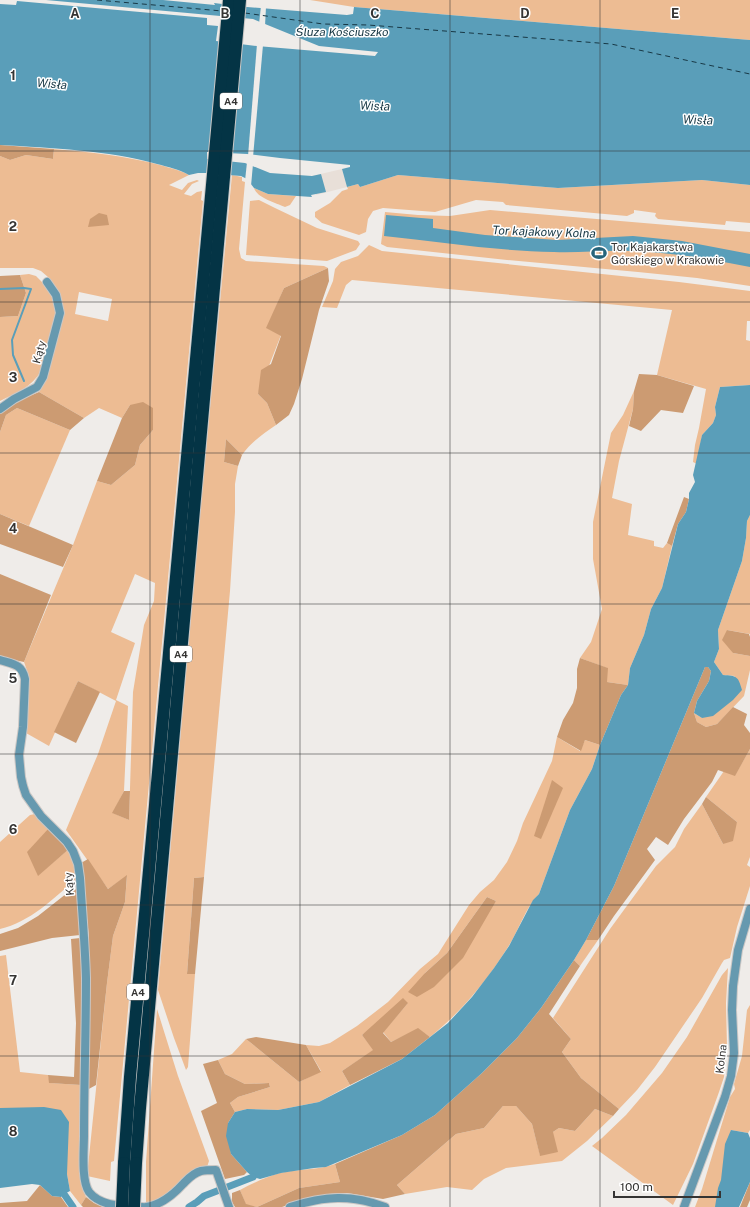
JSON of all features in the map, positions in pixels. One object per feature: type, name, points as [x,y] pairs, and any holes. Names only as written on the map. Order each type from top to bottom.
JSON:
[{"type":"highway","name":"A4","points":[[134,1207],[140,1101],[216,200],[229,0]]},
{"type":"highway","name":"A4","points":[[122,1207],[132,1061],[216,200],[240,0]]},
{"type":"street","name":"Kąty","points":[[0,409],[14,399],[37,387],[43,377],[60,313],[56,295],[47,282]]},
{"type":"street","name":"Kąty","points":[[0,660],[17,665],[24,672],[26,688],[19,755],[21,777],[26,795],[41,816],[67,842],[73,850],[78,864],[86,977],[84,1141],[84,1178],[86,1186],[98,1200],[111,1205],[142,1207]]},
{"type":"street","name":"Kolna","points":[[684,1207],[725,1097],[731,1076],[734,1049],[732,1010],[733,986],[738,950],[750,909]]},
{"type":"street","points":[[146,1207],[153,1206],[164,1201],[179,1189],[191,1176],[200,1171],[216,1170],[230,1207]]},
{"type":"street","points":[[290,1207],[305,1202],[344,1198],[360,1199],[385,1207]]},
{"type":"shaded area","points":[[310,0],[750,0],[750,40],[354,7]]},
{"type":"shaded area","points":[[0,145],[54,149],[53,159],[26,155],[10,160],[0,156]]},
{"type":"shaded area","points":[[54,149],[134,159],[179,170],[189,175],[169,185],[182,190],[188,183],[197,180],[199,181],[192,184],[184,194],[191,196],[202,191],[201,200],[203,201],[114,1161],[111,1162],[110,1181],[87,1176],[113,936],[125,902],[127,876],[108,889],[66,830],[98,754],[116,701],[78,681],[49,746],[26,733],[29,676],[24,662],[73,545],[97,481],[111,485],[135,465],[140,445],[153,430],[130,405],[122,418],[99,408],[84,418],[39,392],[47,377],[63,311],[59,295],[48,277],[41,271],[33,268],[0,268],[0,156],[10,160],[26,155],[53,159]],"holes":[[[79,292],[112,299],[108,321],[75,314]],[[135,574],[155,583],[154,601],[144,625],[133,692],[129,820],[113,813],[124,791],[128,706],[116,700],[135,643],[111,632]]]},
{"type":"shaded area","points":[[342,169],[347,187],[316,195],[312,176]]},
{"type":"shaded area","points":[[232,175],[242,177],[242,181],[245,182],[239,249],[241,258],[246,261],[324,266],[328,268],[284,288],[267,328],[281,335],[258,394],[267,403],[276,425],[253,442],[242,455],[226,439],[224,462],[238,466],[235,484],[235,512],[230,591],[204,877],[194,878],[187,974],[195,974],[188,1067],[186,1070],[158,990],[200,514]]},
{"type":"shaded area","points":[[398,175],[558,188],[702,180],[750,185],[750,223],[726,221],[725,225],[658,219],[655,216],[656,213],[634,210],[634,213],[627,216],[506,205],[503,202],[476,200],[435,212],[383,208],[373,211],[368,219],[366,232],[359,235],[322,223],[315,217],[315,212],[330,203],[342,191],[348,189],[347,187],[358,184],[360,187]]},
{"type":"shaded area","points":[[254,188],[268,194],[296,196],[290,205],[285,207],[259,195]]},
{"type":"shaded area","points":[[259,200],[317,228],[358,241],[360,244],[356,250],[327,261],[246,255],[250,201]]},
{"type":"shaded area","name":"Tor Kajakarstwa Górskiego w Krakowie","points":[[490,210],[750,232],[750,286],[697,278],[387,247],[381,244],[385,212],[450,216]]},
{"type":"shaded area","points":[[99,213],[107,215],[109,225],[88,227],[90,219]]},
{"type":"shaded area","points":[[369,245],[382,251],[679,282],[750,291],[750,321],[747,321],[746,340],[750,341],[750,385],[720,387],[715,407],[716,415],[713,423],[702,435],[697,464],[693,462],[695,445],[706,389],[657,375],[672,310],[352,280],[346,285],[337,308],[322,307],[333,281],[335,269],[341,262],[358,256]]},
{"type":"shaded area","points":[[328,268],[329,281],[319,310],[302,379],[294,404],[289,415],[276,425],[267,403],[258,394],[261,370],[271,364],[281,336],[266,328],[284,288]]},
{"type":"shaded area","points":[[29,274],[36,276],[54,297],[56,314],[41,371],[28,385],[0,401],[0,317],[18,316],[26,293],[20,275]]},
{"type":"shaded area","points":[[20,275],[26,293],[18,316],[0,317],[0,276]]},
{"type":"shaded area","points":[[639,374],[657,375],[694,386],[683,413],[661,410],[641,431],[629,426],[633,409],[634,391]]},
{"type":"shaded area","points":[[634,391],[633,409],[619,461],[612,498],[632,504],[628,535],[654,541],[654,546],[663,548],[667,543],[672,546],[662,588],[651,609],[644,635],[630,668],[628,685],[607,682],[607,668],[580,658],[591,642],[602,609],[593,559],[593,522],[611,433],[623,415]]},
{"type":"shaded area","points":[[39,392],[84,418],[70,430],[17,408],[6,415],[0,432],[0,412],[15,402]]},
{"type":"shaded area","points":[[143,402],[153,408],[153,430],[140,445],[135,465],[111,485],[97,481],[122,418],[130,405]]},
{"type":"shaded area","points":[[17,408],[70,430],[29,526],[0,514],[0,432],[6,415]]},
{"type":"shaded area","points":[[226,439],[242,455],[238,466],[224,462]]},
{"type":"shaded area","points":[[684,497],[689,499],[686,512],[678,524],[672,546],[667,543]]},
{"type":"shaded area","points":[[0,514],[73,545],[63,567],[0,544]]},
{"type":"shaded area","points":[[750,515],[750,634],[727,630],[733,653],[750,656],[750,670],[744,696],[717,724],[706,727],[697,722],[694,713],[702,718],[735,676],[723,675],[714,662],[719,649],[718,630],[742,561],[747,521]]},
{"type":"shaded area","points":[[0,574],[51,595],[24,662],[0,657]]},
{"type":"shaded area","points":[[727,630],[749,634],[750,656],[733,653],[722,640]]},
{"type":"shaded area","points":[[580,658],[608,668],[607,682],[628,685],[621,695],[600,745],[585,740],[581,751],[557,737],[563,720],[573,703],[577,688],[577,669]]},
{"type":"shaded area","points":[[705,667],[708,667],[711,671],[709,681],[697,701],[694,713],[697,722],[706,727],[717,724],[733,707],[747,714],[744,725],[750,733],[750,749],[735,776],[718,770],[712,782],[684,819],[668,845],[656,837],[647,849],[655,860],[598,940],[586,940],[614,886]]},
{"type":"shaded area","points":[[78,681],[100,692],[76,743],[54,732]]},
{"type":"shaded area","points":[[557,737],[580,751],[585,740],[600,745],[592,769],[570,810],[539,894],[526,912],[500,960],[463,1007],[430,1037],[418,1029],[391,1042],[383,1032],[408,1003],[362,1035],[374,1050],[342,1071],[350,1085],[319,1102],[278,1110],[247,1109],[235,1112],[230,1103],[238,1097],[270,1087],[269,1083],[245,1084],[225,1074],[218,1060],[232,1054],[246,1039],[299,1082],[321,1071],[306,1045],[319,1046],[330,1043],[357,1026],[388,1002],[420,969],[438,954],[469,905],[480,892],[494,880],[507,862],[517,841],[523,823],[552,761]],"holes":[[[487,897],[496,901],[417,997],[425,973],[447,953]]]},
{"type":"shaded area","points":[[750,749],[750,857],[747,865],[750,867],[750,886],[737,927],[730,958],[724,960],[702,998],[655,1067],[637,1090],[619,1109],[581,1078],[562,1052],[571,1039],[553,1018],[610,929],[656,866],[675,847],[684,829],[702,804],[723,844],[737,822],[706,797],[724,771],[735,775]]},
{"type":"shaded area","points":[[552,780],[563,788],[541,839],[534,836]]},
{"type":"shaded area","points":[[124,791],[130,791],[129,820],[112,813]]},
{"type":"shaded area","points":[[706,797],[737,822],[733,841],[723,844],[702,804]]},
{"type":"shaded area","points":[[35,814],[49,828],[38,875],[69,849],[74,863],[76,879],[41,909],[11,926],[0,929],[0,842],[30,815]]},
{"type":"shaded area","points":[[49,828],[69,849],[38,876],[27,852]]},
{"type":"shaded area","points":[[88,859],[108,889],[127,875],[125,902],[113,936],[96,1085],[87,1090],[89,937],[81,863]]},
{"type":"shaded area","points":[[204,877],[195,974],[187,974],[194,878]]},
{"type":"shaded area","points":[[75,889],[78,892],[80,935],[52,938],[0,951],[0,934],[18,928],[38,916],[71,890]]},
{"type":"shaded area","points":[[487,897],[496,901],[463,958],[434,987],[417,997],[408,992],[425,973],[447,953]]},
{"type":"shaded area","points":[[80,938],[83,983],[81,1085],[49,1083],[48,1075],[74,1077],[76,1023],[71,939]]},
{"type":"shaded area","points":[[586,940],[598,940],[580,966],[574,960]]},
{"type":"shaded area","points":[[6,955],[20,1072],[48,1075],[50,1083],[81,1085],[81,1184],[86,1197],[81,1205],[70,1191],[67,1174],[9,1108],[0,1108],[0,956]]},
{"type":"shaded area","points":[[574,960],[580,966],[549,1014],[571,1039],[562,1052],[581,1078],[619,1109],[613,1116],[595,1109],[575,1131],[559,1128],[553,1132],[558,1152],[540,1156],[532,1124],[516,1106],[503,1106],[484,1128],[456,1134],[397,1185],[405,1194],[383,1199],[347,1193],[328,1194],[282,1207],[257,1207],[299,1188],[340,1182],[335,1164],[402,1135],[435,1115],[482,1073],[517,1038],[541,1008]]},
{"type":"shaded area","points":[[728,968],[726,1003],[727,1047],[724,1077],[693,1164],[673,1205],[592,1146],[626,1115],[662,1073],[687,1037],[722,975]]},
{"type":"shaded area","points":[[403,998],[408,1003],[383,1033],[391,1042],[418,1028],[430,1037],[402,1059],[350,1085],[342,1071],[373,1050],[362,1035]]},
{"type":"shaded area","points":[[750,1005],[750,1130],[748,1133],[731,1130],[722,1207],[695,1207],[702,1189],[730,1097],[735,1089],[734,1084],[742,1056],[747,1010]]},
{"type":"shaded area","points":[[157,1009],[178,1076],[209,1161],[207,1167],[194,1171],[182,1179],[168,1193],[159,1199],[146,1203],[146,1162]]},
{"type":"shaded area","points":[[256,1037],[306,1045],[321,1072],[299,1082],[246,1039]]},
{"type":"shaded area","points":[[218,1060],[225,1074],[245,1084],[269,1083],[270,1087],[238,1097],[230,1103],[235,1112],[228,1123],[231,1154],[247,1172],[244,1175],[225,1179],[201,1111],[217,1103],[203,1064]]},
{"type":"shaded area","points":[[503,1106],[516,1106],[532,1124],[540,1155],[553,1132],[559,1128],[575,1131],[595,1109],[613,1116],[587,1141],[562,1161],[506,1168],[484,1179],[472,1190],[447,1187],[405,1194],[397,1185],[456,1134],[484,1128]]},
{"type":"shaded area","points":[[335,1164],[340,1182],[299,1188],[257,1207],[246,1205],[240,1190],[260,1180],[280,1173]]},
{"type":"shaded area","points":[[750,1182],[750,1200],[747,1207],[740,1207]]},
{"type":"shaded area","points":[[40,1185],[52,1196],[61,1197],[68,1207],[0,1207],[0,1203],[27,1201]]},
{"type":"shaded area","points":[[240,1190],[246,1204],[257,1207],[235,1207],[232,1202],[232,1193]]},
{"type":"shaded area","points":[[86,1197],[103,1207],[83,1207],[81,1205]]},
{"type":"water","points":[[46,0],[163,0],[347,15],[353,14],[354,7],[750,40],[750,185],[702,180],[558,188],[398,175],[360,187],[358,184],[347,187],[342,169],[350,167],[350,165],[247,154],[207,152],[207,159],[245,163],[270,173],[312,176],[321,174],[326,192],[311,195],[312,197],[268,194],[254,188],[247,179],[241,176],[205,173],[189,175],[169,167],[138,159],[79,150],[0,145],[0,4],[16,5],[17,1],[207,18],[207,25],[218,26],[216,41],[375,56],[378,52],[319,46],[253,19]]},
{"type":"water","points":[[386,215],[433,219],[433,228],[485,235],[557,240],[633,236],[682,241],[750,254],[750,267],[675,254],[620,251],[533,251],[490,248],[384,236]]},
{"type":"water","points":[[750,385],[750,515],[747,521],[742,561],[718,630],[719,649],[714,662],[723,675],[734,676],[738,679],[742,690],[733,700],[713,716],[702,718],[694,713],[697,701],[709,681],[711,671],[708,667],[705,667],[614,886],[574,960],[541,1008],[517,1038],[482,1073],[435,1115],[402,1135],[326,1167],[281,1173],[260,1179],[253,1177],[231,1154],[226,1136],[228,1123],[235,1112],[247,1109],[278,1110],[319,1102],[402,1059],[448,1023],[472,997],[509,946],[533,900],[539,894],[570,810],[592,769],[600,745],[621,695],[628,685],[630,668],[644,635],[651,609],[662,588],[678,524],[686,512],[689,493],[695,482],[693,475],[702,435],[713,423],[716,415],[715,407],[720,387]]},
{"type":"water","points":[[44,1107],[61,1110],[69,1122],[67,1174],[70,1191],[61,1197],[52,1196],[40,1185],[32,1184],[0,1188],[0,1108]]},
{"type":"water","points":[[731,1130],[748,1133],[750,1138],[750,1182],[739,1207],[715,1207],[721,1180],[725,1144]]},
{"type":"pier","points":[[261,6],[266,7],[265,26],[259,24]]},
{"type":"pier","points":[[257,44],[263,45],[253,157],[248,156]]},
{"type":"pier","points":[[247,162],[253,164],[251,186],[245,181]]},
{"type":"waterway","points":[[0,289],[31,289],[12,340],[13,355],[24,381]]},
{"type":"waterway","points":[[189,1207],[204,1196],[253,1177]]},
{"type":"waterway","points":[[64,1194],[73,1207]]},
{"type":"ferry route","points":[[97,0],[222,11]]},
{"type":"ferry route","points":[[245,13],[323,24],[368,25],[611,44],[750,74]]},
{"type":"place","name":"Tor Kajakarstwa Górskiego w Krakowie","points":[[599,253]]},
{"type":"water label","name":"Śluza Kościuszko","points":[[342,32]]},
{"type":"water label","name":"Wisła","points":[[52,84]]},
{"type":"water label","name":"Wisła","points":[[375,106]]},
{"type":"water label","name":"Wisła","points":[[698,120]]},
{"type":"water label","name":"Tor kajakowy Kolna","points":[[544,232]]}]
